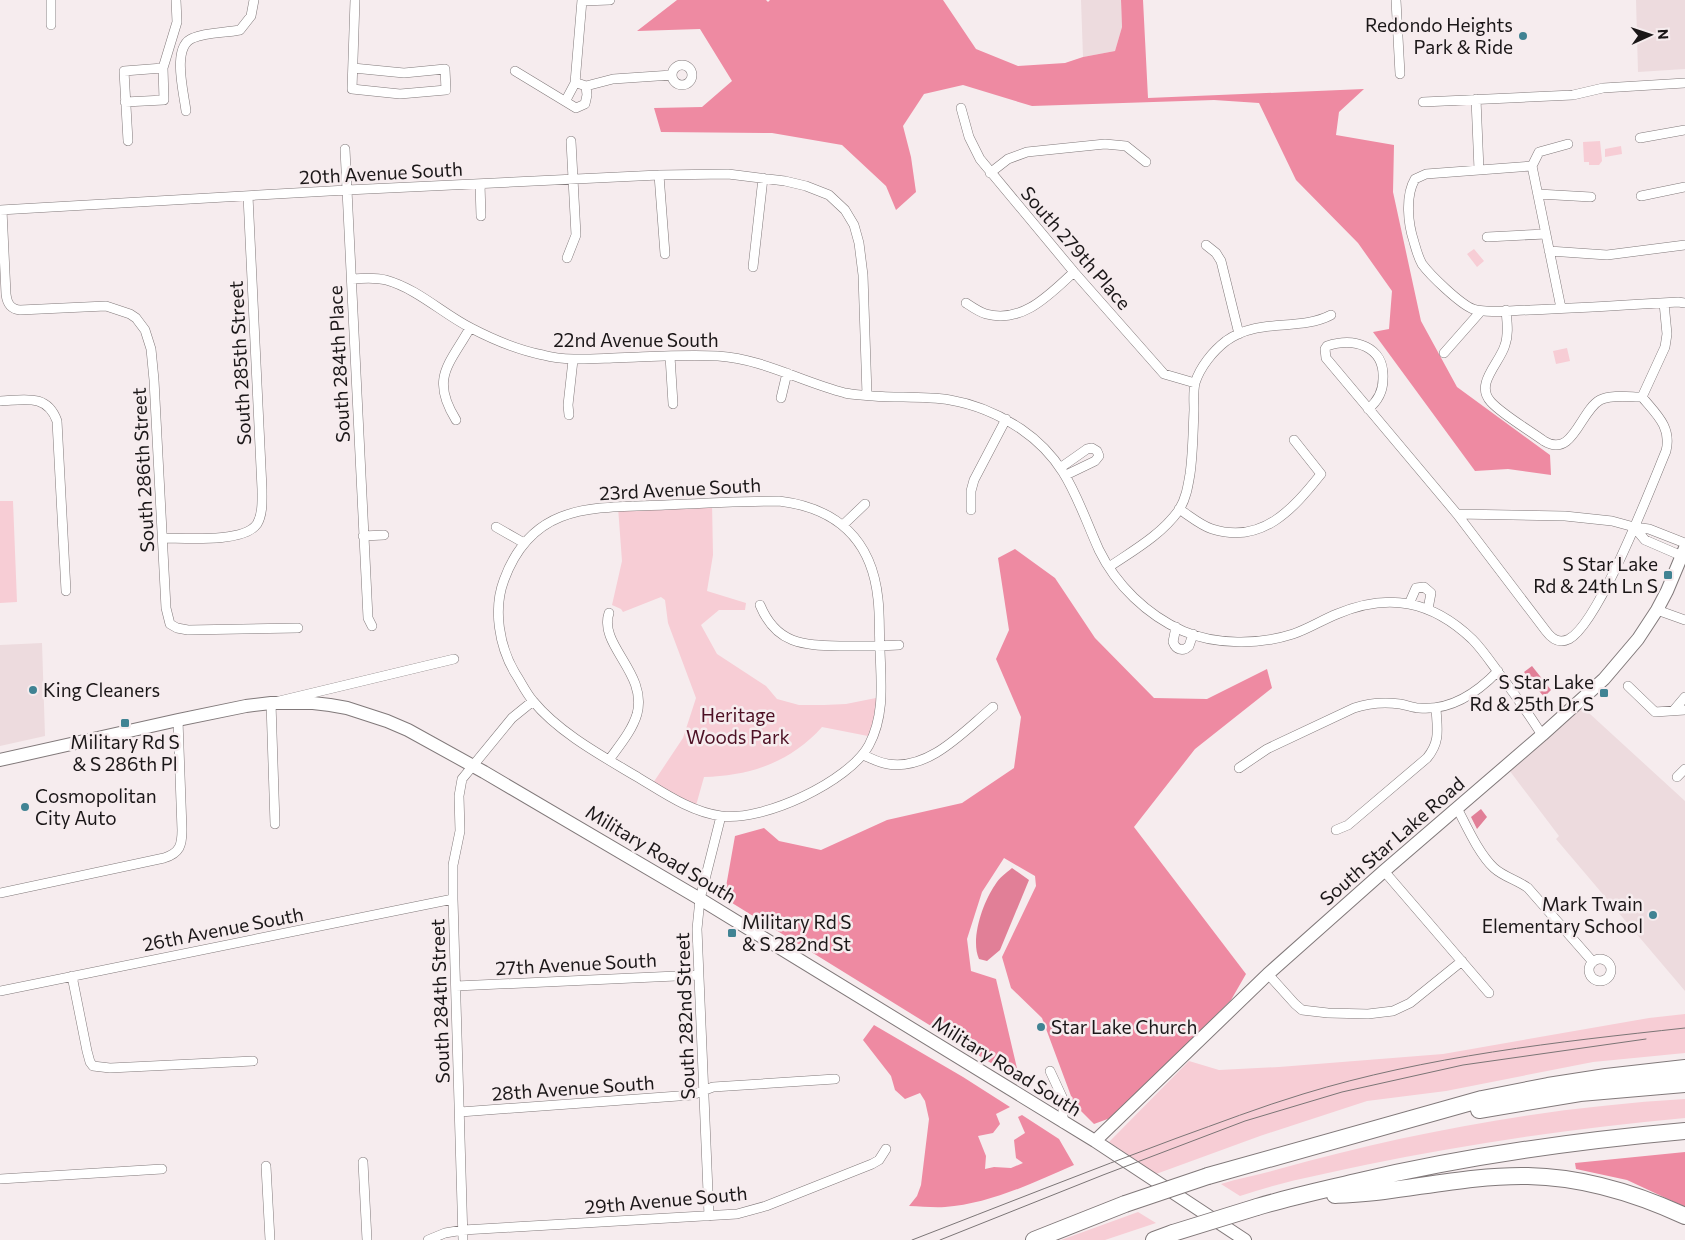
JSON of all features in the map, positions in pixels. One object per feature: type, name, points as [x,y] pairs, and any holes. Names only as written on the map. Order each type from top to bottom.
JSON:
[{"type":"highway","points":[[1034,1240],[1125,1204],[1208,1176],[1482,1099],[1523,1090],[1606,1077],[1685,1068]]},
{"type":"highway","points":[[1383,1126],[1580,1093],[1685,1084]]},
{"type":"highway","points":[[1154,1240],[1280,1200],[1387,1174],[1471,1158],[1625,1136],[1685,1131]]},
{"type":"highway","points":[[1280,1200],[1384,1191],[1482,1178],[1526,1176],[1556,1178],[1603,1186],[1657,1204],[1685,1216]]},
{"type":"main road","name":"South Star Lake Road","points":[[1095,1141],[1268,974],[1604,679],[1638,639],[1657,610],[1683,552]]},
{"type":"main road","name":"Military Road South","points":[[0,760],[246,706],[271,703],[312,703],[347,708],[367,714],[408,730],[473,766],[700,899],[1095,1141],[1244,1240]]},
{"type":"street","points":[[51,0],[51,25]]},
{"type":"street","points":[[126,102],[164,100],[163,68],[177,22],[176,0]]},
{"type":"street","points":[[186,111],[180,53],[184,43],[193,38],[240,30],[251,16],[254,0]]},
{"type":"street","points":[[353,68],[404,73],[445,69],[446,90],[400,94],[352,89],[355,0]]},
{"type":"street","points":[[566,100],[575,83],[583,0],[610,0]]},
{"type":"street","points":[[1396,0],[1400,74]]},
{"type":"street","points":[[128,141],[124,71],[163,68]]},
{"type":"street","points":[[515,71],[566,100],[571,106],[576,108],[585,104],[586,86]]},
{"type":"street","points":[[575,83],[586,86],[613,79],[672,75]]},
{"type":"street","points":[[1423,102],[1573,95],[1603,88],[1685,83]]},
{"type":"street","points":[[1476,99],[1479,170]]},
{"type":"street","name":"South 279th Place","points":[[962,108],[969,137],[980,159],[990,173],[1164,374],[1195,383]]},
{"type":"street","points":[[1640,138],[1685,130]]},
{"type":"street","points":[[567,258],[576,235],[571,141]]},
{"type":"street","points":[[990,173],[1008,159],[1027,152],[1105,144],[1126,146],[1146,162]]},
{"type":"street","points":[[1561,308],[1532,166],[1540,152],[1568,144]]},
{"type":"street","name":"South 284th Place","points":[[345,149],[363,536],[368,618],[372,626]]},
{"type":"street","points":[[1532,166],[1426,174],[1415,179],[1410,192],[1409,208],[1413,241],[1422,263],[1460,301],[1470,308],[1481,311],[1685,303]]},
{"type":"street","name":"20th Avenue South","points":[[1,210],[347,190],[659,175],[728,174],[806,186],[829,195],[845,210],[854,225],[859,243],[863,275],[867,395]]},
{"type":"street","points":[[659,175],[665,254]]},
{"type":"street","points":[[754,267],[763,178]]},
{"type":"street","points":[[480,184],[481,216]]},
{"type":"street","points":[[1641,196],[1685,187]]},
{"type":"street","points":[[1538,194],[1591,197]]},
{"type":"street","name":"South 285th Street","points":[[164,538],[235,535],[245,532],[257,524],[260,513],[262,490],[248,196]]},
{"type":"street","name":"South 286th Street","points":[[1,210],[7,303],[12,308],[20,310],[106,306],[124,311],[136,318],[148,338],[153,364],[164,538],[166,608],[170,624],[177,628],[188,630],[298,628]]},
{"type":"street","points":[[1487,237],[1546,234]]},
{"type":"street","points":[[1206,245],[1216,253],[1221,261],[1239,334]]},
{"type":"street","points":[[1550,251],[1607,255],[1685,245]]},
{"type":"street","points":[[966,303],[988,314],[1019,313],[1045,298],[1074,272]]},
{"type":"street","name":"22nd Avenue South","points":[[352,278],[376,278],[395,283],[414,292],[470,328],[520,350],[546,356],[574,360],[722,356],[750,361],[847,394],[948,400],[979,408],[1006,419],[1043,446],[1063,472],[1086,516],[1100,551],[1109,567],[1141,604],[1162,620],[1193,634],[1225,641],[1263,640],[1291,634],[1358,606],[1378,603],[1419,605],[1450,620],[1472,640],[1521,701],[1542,735]]},
{"type":"street","points":[[1642,397],[1665,347],[1667,334],[1664,303]]},
{"type":"street","points":[[1506,310],[1506,341],[1504,350],[1487,379],[1486,393],[1493,404],[1544,442],[1553,446],[1566,443],[1595,404],[1604,398],[1642,397]]},
{"type":"street","points":[[1444,353],[1481,311]]},
{"type":"street","points":[[1109,567],[1154,536],[1180,509],[1188,486],[1191,467],[1195,383],[1202,367],[1223,343],[1239,334],[1256,328],[1272,324],[1317,321],[1331,315]]},
{"type":"street","points":[[456,420],[446,404],[442,386],[447,366],[470,328]]},
{"type":"street","points":[[1368,409],[1375,404],[1382,391],[1384,375],[1380,359],[1371,349],[1358,343],[1352,342],[1327,346],[1325,349],[1326,358],[1368,409],[1457,514],[1546,631],[1557,641],[1572,637],[1586,620],[1620,560],[1668,443],[1668,436],[1663,424],[1642,397]]},
{"type":"street","points":[[670,356],[673,404]]},
{"type":"street","points":[[569,415],[568,405],[574,360]]},
{"type":"street","points":[[781,398],[787,373]]},
{"type":"street","points":[[0,401],[37,400],[51,408],[58,426],[66,591]]},
{"type":"street","points":[[972,510],[971,492],[974,480],[1006,419]]},
{"type":"street","points":[[1180,509],[1198,522],[1223,531],[1252,530],[1277,520],[1290,510],[1321,474],[1294,440]]},
{"type":"street","name":"23rd Avenue South","points":[[524,543],[546,524],[572,512],[610,508],[779,501],[806,505],[827,514],[843,525],[854,536],[871,564],[878,600],[882,697],[873,737],[863,755]]},
{"type":"street","points":[[843,525],[865,504]]},
{"type":"street","points":[[1457,514],[1565,516],[1612,521],[1650,529],[1685,542]]},
{"type":"street","points":[[496,527],[524,543],[507,572],[500,591],[498,610],[505,651],[513,670],[534,702],[559,726],[609,760],[674,800],[695,809],[721,816],[735,816],[757,812],[795,800],[835,778],[863,755],[894,765],[924,760],[993,708]]},
{"type":"street","points":[[1634,527],[1645,540],[1683,552]]},
{"type":"street","points":[[363,536],[384,535]]},
{"type":"street","points":[[1409,604],[1416,588],[1424,586],[1430,593],[1428,609]]},
{"type":"street","points":[[760,605],[765,619],[772,627],[798,643],[818,646],[899,645]]},
{"type":"street","points":[[1657,610],[1685,620]]},
{"type":"street","points":[[609,613],[607,624],[611,639],[632,676],[639,700],[633,724],[609,760]]},
{"type":"street","points":[[1176,627],[1173,642],[1180,650],[1189,646],[1193,634]]},
{"type":"street","points":[[275,824],[271,703],[454,659]]},
{"type":"street","points":[[1239,768],[1267,748],[1354,708],[1389,703],[1419,708],[1436,708],[1458,702],[1485,684],[1498,671]]},
{"type":"street","points":[[1628,686],[1655,712],[1685,710]]},
{"type":"street","points":[[1674,710],[1685,697]]},
{"type":"street","points":[[473,766],[512,718],[534,702]]},
{"type":"street","points":[[1336,830],[1348,825],[1434,750],[1437,741],[1436,708]]},
{"type":"street","points":[[0,893],[164,858],[174,854],[181,843],[182,830],[178,720]]},
{"type":"street","name":"South 284th Street","points":[[463,1240],[453,865],[460,822],[460,787],[462,779],[473,766]]},
{"type":"street","points":[[1677,776],[1685,769]]},
{"type":"street","points":[[1457,808],[1484,857],[1493,868],[1528,888],[1593,962]]},
{"type":"street","name":"South 282nd Street","points":[[709,1216],[697,929],[700,899],[721,816]]},
{"type":"street","points":[[1384,871],[1489,993]]},
{"type":"street","name":"26th Avenue South","points":[[0,991],[453,899]]},
{"type":"street","points":[[1268,974],[1302,1010],[1368,1014],[1393,1011],[1410,1003],[1462,961]]},
{"type":"street","name":"27th Avenue South","points":[[456,986],[698,974]]},
{"type":"street","points":[[72,976],[87,1051],[93,1066],[110,1068],[253,1061]]},
{"type":"street","points":[[1050,1071],[1063,1099],[1063,1123]]},
{"type":"street","name":"28th Avenue South","points":[[460,1112],[692,1095],[713,1086],[835,1079]]},
{"type":"street","name":"29th Avenue South","points":[[428,1240],[445,1233],[463,1230],[737,1214],[766,1206],[872,1164],[879,1160],[886,1149]]},
{"type":"street","points":[[363,1162],[367,1240]]},
{"type":"street","points":[[266,1166],[270,1240]]},
{"type":"street","points":[[0,1179],[162,1169]]},
{"type":"shaded area","points":[[677,0],[766,0],[768,2],[770,0],[943,0],[976,49],[1018,66],[1065,63],[1083,57],[1115,51],[1122,27],[1121,0],[1143,0],[1148,98],[1364,89],[1339,112],[1336,135],[1394,145],[1393,192],[1421,321],[1457,387],[1550,455],[1551,475],[1508,469],[1475,471],[1373,332],[1389,329],[1392,291],[1358,243],[1296,180],[1259,103],[1214,100],[1032,106],[963,85],[924,94],[903,126],[911,157],[916,192],[896,210],[886,186],[842,145],[772,133],[661,132],[654,108],[702,107],[732,81],[700,29],[637,31]]},
{"type":"shaded area","points":[[1081,0],[1121,0],[1122,27],[1115,51],[1083,57]]},
{"type":"shaded area","points":[[1636,0],[1685,0],[1685,69],[1638,72]]},
{"type":"shaded area","points":[[1015,549],[1055,578],[1095,638],[1154,698],[1207,699],[1267,669],[1272,688],[1195,749],[1134,827],[1246,974],[1231,1000],[1113,1117],[1094,1124],[1074,1104],[1042,1018],[1011,988],[1002,957],[1036,886],[1035,876],[1004,858],[982,892],[967,939],[971,971],[996,979],[1020,1081],[724,898],[735,836],[764,828],[779,841],[821,850],[887,820],[962,803],[1014,768],[1021,717],[996,659],[1009,630],[998,558]]},
{"type":"shaded area","points":[[42,643],[45,736],[0,746],[0,645]]},
{"type":"shaded area","points":[[1532,666],[1551,690],[1544,697],[1524,672]]},
{"type":"shaded area","name":"Mark Twain Elementary School","points":[[1578,703],[1685,801],[1685,991],[1556,839],[1559,836],[1506,766]]},
{"type":"shaded area","points":[[1481,809],[1487,817],[1477,829],[1471,817]]},
{"type":"shaded area","points":[[1012,868],[1029,880],[1000,950],[987,961],[979,959],[976,941],[982,911],[990,892],[997,882]]},
{"type":"shaded area","points":[[874,1025],[1010,1107],[996,1114],[1000,1124],[993,1133],[978,1136],[986,1156],[985,1169],[994,1167],[1011,1168],[1023,1163],[1016,1158],[1014,1140],[1025,1133],[1018,1117],[1022,1115],[1059,1139],[1074,1165],[1011,1192],[978,1202],[945,1207],[909,1206],[917,1196],[921,1185],[929,1119],[925,1101],[920,1093],[905,1099],[895,1090],[891,1076],[863,1040]]},
{"type":"shaded area","points":[[1685,1152],[1685,1207],[1627,1180],[1576,1169],[1575,1163]]},
{"type":"green space","points":[[1600,141],[1602,161],[1599,165],[1589,165],[1589,162],[1584,162],[1583,142]]},
{"type":"green space","points":[[1621,146],[1622,154],[1605,157],[1605,149]]},
{"type":"green space","points":[[1474,249],[1484,261],[1477,267],[1467,254]]},
{"type":"green space","points":[[1567,348],[1570,361],[1556,364],[1553,351]]},
{"type":"green space","points":[[0,501],[13,501],[17,602],[0,603]]},
{"type":"green space","name":"Heritage Woods Park","points":[[712,503],[713,555],[707,591],[746,603],[745,610],[719,610],[701,625],[717,654],[766,686],[777,699],[799,705],[846,704],[881,697],[873,737],[822,727],[797,749],[769,765],[737,774],[704,777],[695,809],[651,786],[683,738],[696,698],[668,623],[665,600],[661,597],[623,612],[612,605],[622,561],[618,507]]},
{"type":"green space","points":[[1685,1014],[1685,1053],[1593,1062],[1446,1091],[1367,1101],[1260,1136],[1156,1174],[1109,1142],[1189,1061],[1219,1070],[1443,1054],[1649,1018]]},
{"type":"green space","points":[[1685,1099],[1685,1118],[1604,1126],[1484,1143],[1365,1165],[1302,1179],[1240,1196],[1221,1184],[1379,1144],[1480,1123],[1582,1108]]},
{"type":"green space","points":[[1138,1212],[1156,1223],[1105,1240],[1061,1240]]},
{"type":"tram line","points":[[912,1240],[1224,1121],[1287,1099],[1350,1081],[1445,1060],[1492,1052],[1685,1028]]},
{"type":"tram line","points":[[940,1240],[1245,1121],[1342,1092],[1463,1065],[1646,1039]]},
{"type":"place","name":"Redondo Heights Park & Ride","points":[[1523,36]]},
{"type":"place","name":"S Star Lake Rd & 24th Ln S","points":[[1668,575]]},
{"type":"place","name":"King Cleaners","points":[[33,690]]},
{"type":"place","name":"S Star Lake Rd & 25th Dr S","points":[[1604,693]]},
{"type":"place","name":"Military Rd S & S 286th Pl","points":[[125,723]]},
{"type":"place","name":"Cosmopolitan City Auto","points":[[25,807]]},
{"type":"place","name":"Mark Twain Elementary School","points":[[1653,915]]},
{"type":"place","name":"Military Rd S & S 282nd St","points":[[732,933]]},
{"type":"place","name":"Star Lake Church","points":[[1041,1027]]}]
